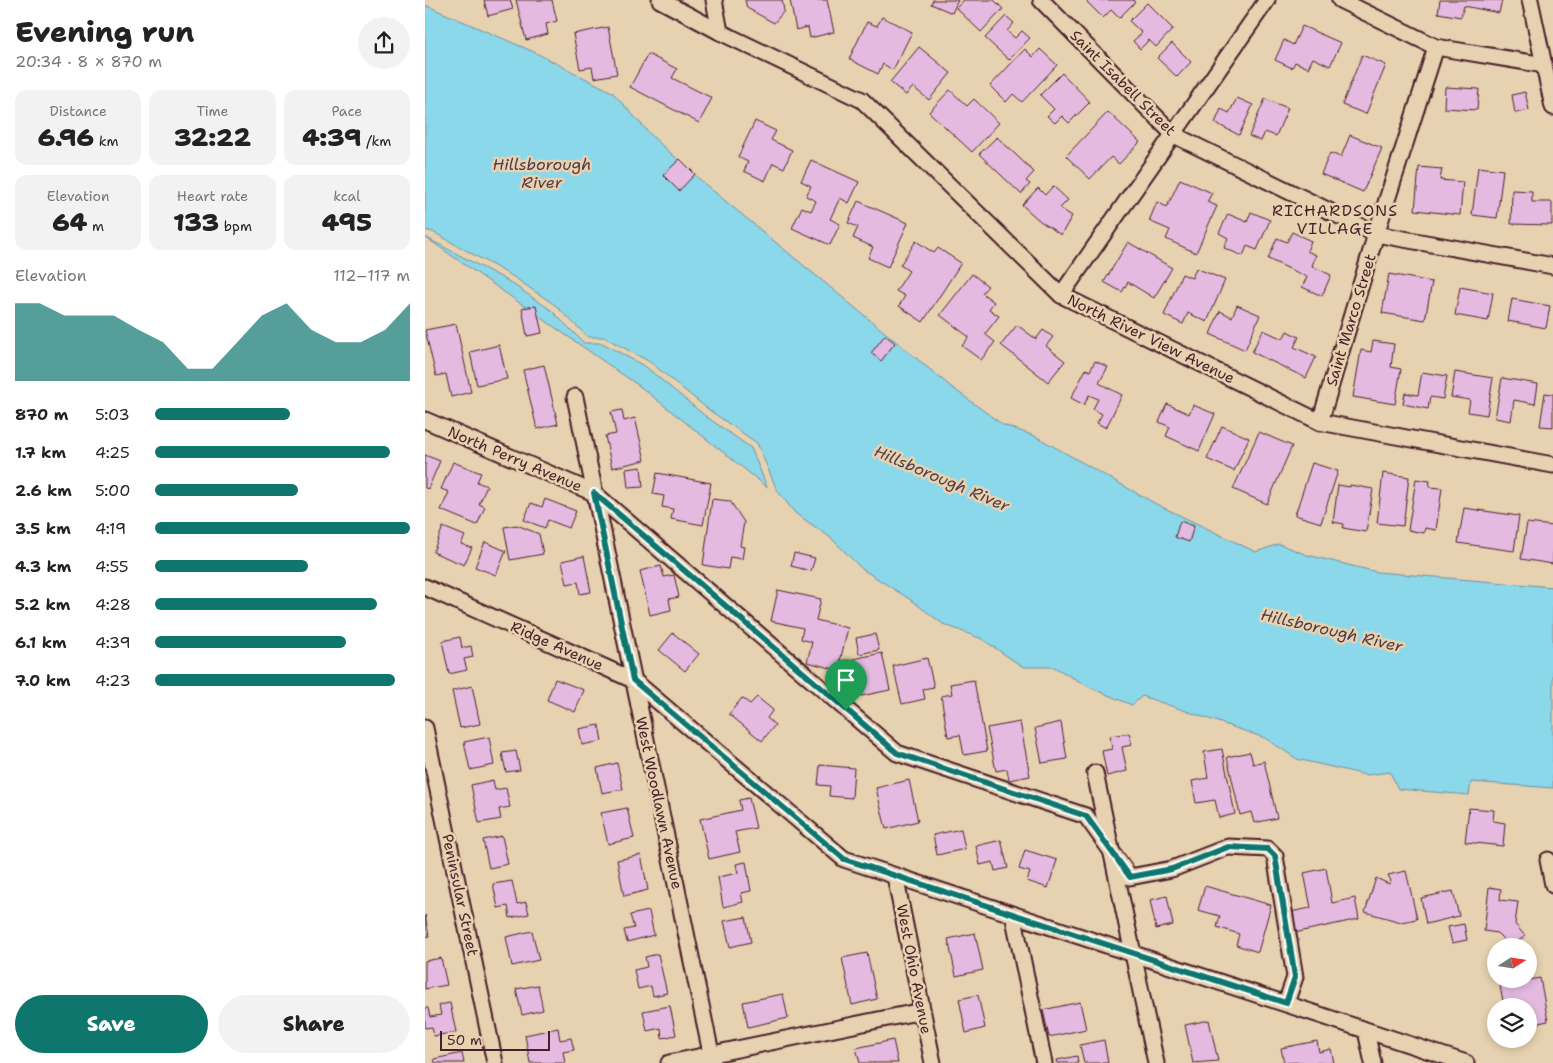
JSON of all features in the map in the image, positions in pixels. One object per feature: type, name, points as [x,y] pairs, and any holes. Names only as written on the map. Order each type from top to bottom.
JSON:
[{"type":"street","name":"North River View Avenue","points":[[660,0],[720,32],[862,100],[1061,295],[1320,422],[1553,465]]},
{"type":"street","points":[[714,0],[720,32]]},
{"type":"street","name":"Saint Isabell Street","points":[[1041,0],[1174,135],[1376,234],[1553,266]]},
{"type":"street","points":[[1061,295],[1267,0]]},
{"type":"street","points":[[1340,0],[1436,47],[1544,66]]},
{"type":"street","points":[[1530,0],[1553,108]]},
{"type":"street","name":"Saint Marco Street","points":[[1320,422],[1376,234],[1436,47]]},
{"type":"street","name":"West Woodlawn Avenue","points":[[575,397],[712,1058]]},
{"type":"street","name":"North Perry Avenue","points":[[425,420],[594,493],[897,753],[1086,816],[1130,877],[1172,869],[1228,847],[1268,849],[1275,856],[1295,977],[1286,1003]]},
{"type":"street","name":"Ridge Avenue","points":[[425,587],[633,680],[844,859],[1466,1063]]},
{"type":"street","name":"Peninsular Street","points":[[425,728],[495,1063]]},
{"type":"street","points":[[1095,773],[1156,1063]]},
{"type":"street","points":[[1547,860],[1553,885]]},
{"type":"street","name":"West Ohio Avenue","points":[[895,876],[933,1063]]},
{"type":"street","points":[[1013,914],[1044,1063]]},
{"type":"street","points":[[669,1063],[712,1058],[922,1011]]},
{"type":"street","points":[[1367,1031],[1373,1063]]},
{"type":"water","name":"Hillsborough River","points":[[425,5],[534,52],[612,92],[653,137],[706,185],[950,386],[1003,425],[1035,436],[1156,504],[1256,552],[1279,544],[1307,555],[1377,572],[1553,587],[1553,788],[1471,782],[1469,795],[1398,789],[1390,772],[1366,775],[1297,759],[1265,738],[1142,696],[1132,705],[1091,688],[1054,667],[1023,667],[982,639],[943,624],[911,600],[862,569],[831,538],[795,513],[777,490],[757,443],[709,410],[650,362],[604,337],[588,337],[555,305],[512,276],[433,232],[425,230]]},
{"type":"water","points":[[425,237],[508,281],[551,310],[584,343],[602,343],[646,367],[704,415],[751,448],[767,487],[642,388]]},
{"type":"building","points":[[484,0],[510,0],[513,9],[488,16]]},
{"type":"building","points":[[516,0],[552,0],[557,21],[546,24],[548,34],[526,40]]},
{"type":"building","points":[[745,0],[782,0],[784,11],[774,23],[747,8]]},
{"type":"building","points":[[790,0],[827,0],[834,32],[810,38],[808,27],[796,30]]},
{"type":"building","points":[[933,0],[958,0],[952,13],[931,4]]},
{"type":"building","points":[[964,0],[994,0],[1003,9],[981,32],[956,8]]},
{"type":"building","points":[[1089,0],[1133,0],[1135,2],[1119,18],[1111,10],[1103,18],[1087,2]]},
{"type":"building","points":[[1440,0],[1502,0],[1499,13],[1464,6],[1461,17],[1438,13]]},
{"type":"building","points":[[1147,3],[1173,29],[1156,47],[1149,40],[1140,49],[1133,41],[1142,33],[1129,21]]},
{"type":"building","points":[[1006,16],[1014,23],[1007,31],[1015,38],[1022,31],[1030,38],[1009,60],[985,38]]},
{"type":"building","points":[[882,17],[912,32],[893,70],[883,64],[878,74],[849,59],[867,22],[877,26]]},
{"type":"building","points":[[1302,26],[1341,43],[1330,66],[1313,58],[1308,68],[1295,62],[1292,68],[1275,60],[1284,40],[1293,45]]},
{"type":"building","points":[[608,27],[617,74],[594,78],[592,67],[580,69],[573,34]]},
{"type":"building","points":[[1172,43],[1191,62],[1177,77],[1157,58]]},
{"type":"building","points":[[919,47],[951,73],[929,100],[913,87],[906,95],[890,82]]},
{"type":"building","points":[[1025,49],[1033,57],[1040,49],[1057,65],[1022,102],[1013,94],[1006,102],[990,86]]},
{"type":"building","points":[[648,54],[677,69],[672,78],[712,98],[699,123],[630,87]]},
{"type":"building","points":[[1362,55],[1386,65],[1366,114],[1342,105]]},
{"type":"building","points":[[1062,73],[1090,102],[1069,123],[1062,116],[1055,123],[1047,116],[1054,109],[1040,95]]},
{"type":"building","points":[[1445,87],[1479,89],[1477,110],[1444,108]]},
{"type":"building","points":[[950,90],[967,106],[974,99],[999,123],[972,152],[929,112]]},
{"type":"building","points":[[1525,92],[1529,110],[1515,113],[1512,95]]},
{"type":"building","points":[[1237,98],[1253,105],[1239,135],[1215,123],[1221,109],[1229,113]]},
{"type":"building","points":[[1265,99],[1288,108],[1276,136],[1265,132],[1261,141],[1249,136]]},
{"type":"building","points":[[1108,112],[1140,142],[1119,164],[1111,157],[1090,179],[1066,156]]},
{"type":"building","points":[[755,121],[776,131],[771,140],[792,150],[784,168],[773,163],[765,181],[744,171],[748,162],[738,157]]},
{"type":"building","points":[[1350,135],[1382,148],[1363,192],[1321,174],[1330,153],[1341,157]]},
{"type":"building","points":[[997,137],[1034,172],[1026,181],[1030,184],[1021,194],[979,154]]},
{"type":"building","points":[[680,159],[695,174],[679,191],[663,175]]},
{"type":"building","points":[[811,160],[859,182],[849,203],[840,198],[830,219],[840,224],[830,245],[792,228],[802,207],[811,211],[816,201],[806,196],[811,186],[801,181]]},
{"type":"building","points":[[1419,167],[1442,169],[1440,180],[1463,182],[1460,215],[1415,210]]},
{"type":"building","points":[[1478,167],[1503,170],[1497,218],[1472,215]]},
{"type":"building","points":[[1180,179],[1212,193],[1207,202],[1217,206],[1196,253],[1166,239],[1170,230],[1149,221],[1157,202],[1167,207]]},
{"type":"building","points":[[1053,186],[1068,200],[1060,208],[1072,216],[1061,235],[1040,221],[1022,205],[1038,188],[1045,195]]},
{"type":"building","points":[[1512,190],[1532,191],[1532,202],[1552,202],[1552,225],[1511,224]]},
{"type":"building","points":[[858,201],[908,223],[888,267],[868,258],[873,247],[853,238],[858,227],[848,223]]},
{"type":"building","points":[[1251,212],[1270,220],[1257,250],[1247,246],[1243,256],[1224,248],[1228,238],[1219,233],[1228,214],[1247,222]]},
{"type":"building","points":[[1292,232],[1311,241],[1307,251],[1316,255],[1312,266],[1331,275],[1322,296],[1302,287],[1307,277],[1268,259],[1277,238],[1287,242]]},
{"type":"building","points":[[916,241],[934,253],[938,248],[961,263],[923,322],[899,306],[905,296],[896,291],[909,271],[900,265]]},
{"type":"building","points":[[1128,242],[1172,268],[1154,298],[1128,282],[1122,292],[1104,282]]},
{"type":"building","points":[[1196,268],[1225,280],[1207,322],[1188,313],[1183,324],[1164,315],[1182,274],[1192,278]]},
{"type":"building","points":[[972,274],[988,286],[982,293],[994,302],[989,309],[999,316],[985,334],[995,342],[981,360],[962,346],[969,337],[940,315]]},
{"type":"building","points":[[1389,274],[1432,282],[1425,320],[1382,313]]},
{"type":"building","points":[[1460,287],[1493,293],[1488,321],[1455,315]]},
{"type":"building","points":[[1512,299],[1550,306],[1546,328],[1508,321]]},
{"type":"building","points":[[1237,305],[1260,315],[1245,350],[1210,334],[1220,311],[1232,317]]},
{"type":"building","points":[[536,306],[542,333],[527,336],[522,308]]},
{"type":"building","points":[[456,324],[471,392],[451,397],[446,374],[436,376],[425,330]]},
{"type":"building","points":[[1017,325],[1036,339],[1043,330],[1053,337],[1046,346],[1065,361],[1048,382],[1001,345]]},
{"type":"building","points":[[1263,330],[1283,339],[1287,331],[1299,337],[1294,347],[1316,357],[1306,378],[1252,352]]},
{"type":"building","points":[[885,335],[895,343],[881,361],[871,353]]},
{"type":"building","points":[[1373,341],[1394,344],[1391,367],[1401,369],[1395,404],[1353,397],[1361,350],[1371,352]]},
{"type":"building","points":[[499,345],[507,379],[477,385],[470,352]]},
{"type":"building","points":[[1095,361],[1108,367],[1099,383],[1122,395],[1106,428],[1097,423],[1102,414],[1093,409],[1098,399],[1089,395],[1084,405],[1071,398],[1086,369],[1090,371]]},
{"type":"building","points":[[544,365],[558,424],[537,429],[523,370]]},
{"type":"building","points":[[1422,372],[1447,376],[1443,399],[1430,397],[1428,409],[1403,404],[1405,393],[1418,395]]},
{"type":"building","points":[[1455,372],[1493,378],[1487,415],[1468,412],[1470,400],[1451,397]]},
{"type":"building","points":[[1502,378],[1538,384],[1535,404],[1514,400],[1511,421],[1495,418]]},
{"type":"building","points":[[1545,393],[1553,394],[1553,427],[1540,426]]},
{"type":"building","points":[[1167,404],[1189,414],[1193,405],[1215,414],[1199,451],[1166,436],[1170,427],[1159,422]]},
{"type":"building","points":[[622,410],[624,421],[635,418],[645,460],[612,468],[605,436],[616,434],[611,412]]},
{"type":"building","points":[[1222,426],[1249,438],[1234,471],[1207,459]]},
{"type":"building","points":[[1259,432],[1292,446],[1267,504],[1233,489]]},
{"type":"building","points":[[425,455],[440,461],[428,489],[425,488]]},
{"type":"building","points":[[453,462],[481,473],[477,482],[487,486],[479,504],[485,507],[477,525],[441,510],[449,492],[441,489]]},
{"type":"building","points":[[1312,463],[1338,471],[1321,523],[1295,515]]},
{"type":"building","points":[[641,467],[643,487],[628,488],[626,469]]},
{"type":"building","points":[[657,473],[711,483],[703,525],[671,519],[673,509],[662,507],[664,496],[653,494]]},
{"type":"building","points":[[1383,473],[1409,477],[1403,526],[1377,523]]},
{"type":"building","points":[[1416,479],[1430,481],[1429,487],[1442,488],[1436,530],[1425,528],[1424,533],[1408,530]]},
{"type":"building","points":[[1338,485],[1373,489],[1366,532],[1343,528],[1344,524],[1333,522]]},
{"type":"building","points":[[545,499],[576,511],[569,528],[548,520],[545,528],[524,520],[531,503],[542,507]]},
{"type":"building","points":[[712,499],[730,501],[744,522],[740,546],[744,547],[742,559],[730,557],[728,569],[703,565]]},
{"type":"building","points":[[1464,508],[1519,516],[1514,551],[1458,543]]},
{"type":"building","points":[[1180,521],[1194,526],[1189,542],[1175,537]]},
{"type":"building","points":[[1527,523],[1553,526],[1553,564],[1521,559]]},
{"type":"building","points":[[517,525],[539,534],[543,554],[510,560],[504,527]]},
{"type":"building","points":[[443,527],[465,536],[461,544],[472,548],[464,565],[433,552]]},
{"type":"building","points":[[485,542],[506,551],[496,575],[475,567]]},
{"type":"building","points":[[794,553],[815,558],[811,571],[791,566]]},
{"type":"building","points":[[584,556],[591,592],[580,594],[578,582],[567,584],[562,561]]},
{"type":"building","points":[[661,566],[664,577],[674,575],[679,597],[669,599],[671,610],[650,615],[640,571]]},
{"type":"building","points":[[778,590],[821,599],[816,620],[848,628],[838,670],[807,662],[812,642],[801,639],[803,628],[771,621]]},
{"type":"building","points":[[673,633],[699,654],[685,671],[659,650]]},
{"type":"building","points":[[875,634],[879,650],[859,654],[856,638]]},
{"type":"building","points":[[460,637],[462,648],[471,646],[473,657],[464,659],[467,670],[449,674],[442,641]]},
{"type":"building","points":[[882,653],[890,690],[861,696],[853,659]]},
{"type":"building","points":[[927,658],[934,687],[923,689],[925,699],[902,704],[893,666]]},
{"type":"building","points":[[555,679],[584,690],[575,712],[547,700]]},
{"type":"building","points":[[974,680],[987,751],[964,755],[960,735],[948,737],[941,696],[952,694],[950,684]]},
{"type":"building","points":[[472,686],[480,724],[460,728],[452,691]]},
{"type":"building","points":[[757,697],[773,710],[767,718],[775,725],[762,741],[729,714],[742,698],[750,704]]},
{"type":"building","points":[[1020,722],[1030,776],[1009,780],[1007,769],[996,771],[987,728]]},
{"type":"building","points":[[1061,722],[1067,759],[1042,763],[1035,728]]},
{"type":"building","points":[[599,725],[602,741],[582,745],[579,729]]},
{"type":"building","points":[[1129,733],[1132,745],[1122,747],[1127,771],[1107,776],[1102,751],[1112,749],[1110,736]]},
{"type":"building","points":[[489,737],[494,765],[470,770],[464,742]]},
{"type":"building","points":[[1222,749],[1235,814],[1219,818],[1215,800],[1196,803],[1192,781],[1208,778],[1204,752]]},
{"type":"building","points":[[516,751],[520,770],[506,772],[502,753]]},
{"type":"building","points":[[1250,752],[1253,764],[1264,761],[1277,818],[1254,823],[1251,812],[1240,815],[1227,757]]},
{"type":"building","points":[[617,763],[623,789],[602,793],[597,768]]},
{"type":"building","points":[[820,765],[854,768],[852,798],[829,796],[830,786],[818,785]]},
{"type":"building","points":[[493,780],[495,790],[506,788],[510,807],[499,809],[501,819],[479,823],[471,785]]},
{"type":"building","points":[[909,780],[918,821],[886,829],[876,788]]},
{"type":"building","points":[[749,798],[756,828],[735,832],[740,852],[709,859],[700,819],[741,810],[739,800]]},
{"type":"building","points":[[627,808],[634,838],[608,844],[601,813]]},
{"type":"building","points":[[1469,808],[1494,810],[1493,821],[1505,823],[1503,846],[1465,842]]},
{"type":"building","points":[[961,829],[965,849],[937,855],[933,835]]},
{"type":"building","points":[[502,836],[508,864],[489,868],[483,840]]},
{"type":"building","points":[[1001,840],[1008,868],[995,871],[993,862],[980,865],[976,846]]},
{"type":"building","points":[[1025,850],[1057,860],[1048,888],[1027,881],[1030,872],[1019,869]]},
{"type":"building","points":[[641,855],[648,890],[624,896],[617,860]]},
{"type":"building","points":[[746,862],[751,891],[741,893],[743,902],[723,907],[718,877],[738,873],[736,864]]},
{"type":"building","points":[[1326,868],[1332,903],[1355,898],[1359,919],[1294,933],[1290,912],[1311,908],[1304,873]]},
{"type":"building","points":[[1406,871],[1417,919],[1401,922],[1365,912],[1376,878],[1389,884],[1391,881],[1388,875]]},
{"type":"building","points":[[512,881],[517,904],[526,902],[529,914],[510,918],[508,906],[498,908],[493,884]]},
{"type":"building","points":[[1205,886],[1271,905],[1258,952],[1236,945],[1239,934],[1217,927],[1220,916],[1198,910]]},
{"type":"building","points":[[1489,887],[1501,889],[1500,900],[1518,902],[1515,924],[1525,936],[1522,938],[1502,938],[1497,933],[1484,931]]},
{"type":"building","points":[[1453,891],[1459,916],[1426,924],[1421,898]]},
{"type":"building","points":[[1167,896],[1173,925],[1156,929],[1150,900]]},
{"type":"building","points":[[649,911],[654,935],[627,942],[624,930],[634,928],[630,915]]},
{"type":"building","points":[[425,915],[429,936],[425,937]]},
{"type":"building","points":[[746,917],[751,942],[730,947],[724,921]]},
{"type":"building","points":[[1464,924],[1467,940],[1452,943],[1448,927]]},
{"type":"building","points":[[532,931],[539,960],[512,966],[506,937]]},
{"type":"building","points":[[975,933],[983,970],[956,976],[948,939]]},
{"type":"building","points":[[867,953],[877,999],[852,1005],[842,958]]},
{"type":"building","points":[[658,954],[667,993],[653,996],[651,986],[638,989],[634,970],[647,967],[645,957]]},
{"type":"building","points":[[441,958],[447,985],[425,989],[425,961]]},
{"type":"building","points":[[1540,978],[1548,1021],[1537,1023],[1537,998],[1502,998],[1500,988],[1537,988],[1537,979]]},
{"type":"building","points":[[538,985],[543,1010],[522,1015],[516,989]]},
{"type":"building","points":[[783,994],[788,1018],[748,1027],[743,1002]]},
{"type":"building","points":[[978,995],[985,1028],[966,1033],[959,999]]},
{"type":"building","points":[[1080,1002],[1086,1029],[1049,1037],[1043,1010]]},
{"type":"building","points":[[450,1003],[456,1032],[434,1036],[432,1027],[425,1028],[425,1008],[428,1008],[430,1017],[441,1015],[439,1005]]},
{"type":"building","points":[[670,1006],[676,1035],[662,1038],[661,1028],[647,1031],[643,1011]]},
{"type":"building","points":[[1209,1020],[1218,1061],[1193,1063],[1185,1025]]},
{"type":"building","points":[[558,1028],[560,1040],[571,1038],[574,1050],[563,1052],[565,1063],[530,1063],[525,1035]]},
{"type":"building","points":[[893,1040],[898,1063],[860,1063],[856,1048]]},
{"type":"building","points":[[1104,1040],[1108,1063],[1084,1063],[1080,1045]]},
{"type":"building","points":[[1317,1041],[1319,1052],[1331,1049],[1334,1063],[1284,1063],[1281,1048]]},
{"type":"building","points":[[462,1053],[464,1063],[435,1063],[434,1059]]},
{"type":"building","points":[[1077,1056],[1078,1063],[1058,1063],[1057,1060]]},
{"type":"district","name":"RICHARDSONS VILLAGE","points":[[1335,219]]},
{"type":"route","points":[[594,493],[846,710],[897,753],[1086,816],[1130,877],[1182,866],[1228,847],[1268,849],[1275,856],[1295,977],[1286,1003],[844,859],[633,680],[594,493]]}]
